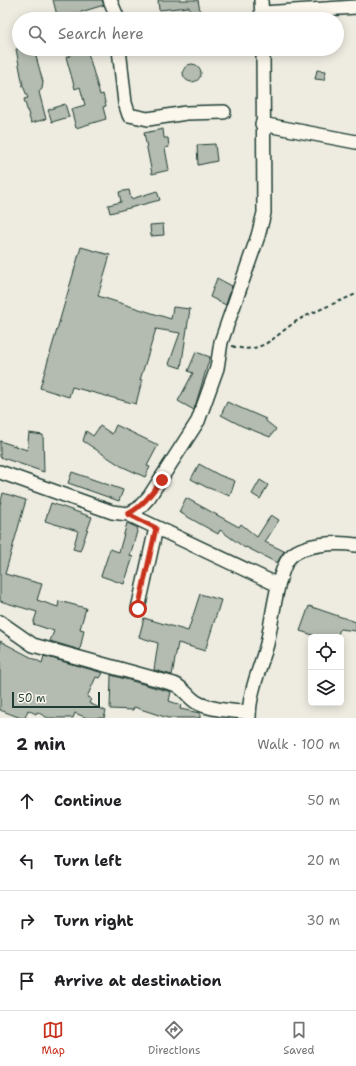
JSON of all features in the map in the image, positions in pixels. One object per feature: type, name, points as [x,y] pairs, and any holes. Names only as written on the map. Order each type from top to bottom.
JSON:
[{"type":"street","points":[[110,0],[115,12]]},
{"type":"street","points":[[261,11],[356,7]]},
{"type":"street","points":[[120,56],[125,103],[129,115],[148,119],[186,114],[224,112]]},
{"type":"street","points":[[128,514],[138,509],[149,497],[198,420],[217,368],[220,342],[258,236],[264,213],[262,124],[263,56]]},
{"type":"street","points":[[262,124],[356,142]]},
{"type":"street","points":[[0,472],[112,512],[128,514],[278,585]]},
{"type":"street","points":[[138,609],[156,528]]},
{"type":"street","points":[[0,622],[33,645],[174,684],[181,687],[196,702],[204,706],[249,715],[254,682],[272,619],[278,585],[282,570],[289,558],[299,549],[313,546],[347,543],[356,545]]},
{"type":"path","points":[[220,342],[238,348],[255,347],[269,343],[301,319],[356,294]]},
{"type":"building","points":[[53,0],[102,0],[104,5],[81,12],[56,12]]},
{"type":"building","points":[[158,0],[198,0],[200,12],[190,12],[189,7],[159,10]]},
{"type":"building","points":[[17,56],[36,56],[43,82],[42,89],[39,92],[46,119],[31,123],[24,99],[28,98],[23,86]]},
{"type":"building","points":[[89,56],[100,95],[103,94],[106,106],[103,107],[106,119],[76,128],[71,109],[85,105],[80,87],[75,89],[66,57]]},
{"type":"building","points":[[192,64],[198,67],[201,73],[198,79],[192,82],[186,79],[183,73],[186,67]]},
{"type":"building","points":[[317,70],[326,71],[324,80],[315,79]]},
{"type":"building","points":[[65,104],[69,117],[52,122],[48,110]]},
{"type":"building","points":[[163,129],[164,138],[168,138],[169,147],[165,148],[169,170],[152,174],[144,133]]},
{"type":"building","points":[[215,144],[217,161],[198,165],[197,145]]},
{"type":"building","points":[[129,190],[131,199],[157,191],[160,200],[110,213],[108,205],[121,202],[119,192]]},
{"type":"building","points":[[163,224],[164,235],[151,236],[150,225]]},
{"type":"building","points":[[81,247],[110,255],[98,296],[171,319],[173,307],[190,309],[181,368],[169,364],[180,333],[156,329],[140,380],[142,380],[136,404],[72,387],[69,397],[40,388]]},
{"type":"building","points":[[217,278],[232,286],[226,305],[210,297]]},
{"type":"building","points":[[196,352],[210,357],[194,410],[178,401],[193,373],[188,371]]},
{"type":"building","points":[[227,402],[266,419],[266,421],[276,429],[270,437],[242,426],[221,415]]},
{"type":"building","points":[[116,425],[158,445],[147,466],[150,467],[145,477],[121,466],[83,441],[86,431],[93,436],[100,426],[112,434]]},
{"type":"building","points":[[29,433],[43,435],[44,472],[0,457],[0,441],[27,450]]},
{"type":"building","points":[[199,464],[219,475],[235,481],[230,496],[206,487],[191,479]]},
{"type":"building","points":[[72,472],[123,490],[119,501],[68,483]]},
{"type":"building","points":[[260,480],[268,485],[260,499],[252,494]]},
{"type":"building","points":[[3,493],[26,500],[5,574],[42,584],[37,600],[58,607],[59,601],[86,608],[80,629],[84,630],[80,650],[50,641],[54,631],[33,624],[37,612],[0,601],[0,505]]},
{"type":"building","points":[[186,498],[239,527],[241,524],[257,537],[271,515],[279,520],[265,542],[284,551],[277,563],[246,547],[245,548],[220,530],[218,534],[179,512]]},
{"type":"building","points":[[51,503],[92,517],[80,551],[73,549],[78,531],[45,521]]},
{"type":"building","points":[[127,523],[138,528],[130,556],[133,557],[124,584],[101,576],[110,549],[119,552]]},
{"type":"building","points":[[200,594],[221,600],[205,651],[178,643],[172,675],[154,670],[158,643],[139,637],[144,618],[188,631]]},
{"type":"building","points":[[309,606],[356,622],[356,631],[340,629],[338,634],[310,634],[300,631]]},
{"type":"building","points":[[0,641],[42,663],[44,656],[103,673],[100,678],[96,677],[87,697],[91,699],[89,703],[106,711],[104,718],[87,718],[75,713],[73,718],[48,718],[37,712],[36,714],[28,710],[25,718],[21,718],[0,710]]},
{"type":"building","points":[[111,675],[171,692],[169,701],[181,705],[180,709],[200,713],[200,718],[168,718],[134,707],[133,710],[110,709]]},
{"type":"route","points":[[138,609],[156,528],[128,514],[138,509],[162,480]]}]
